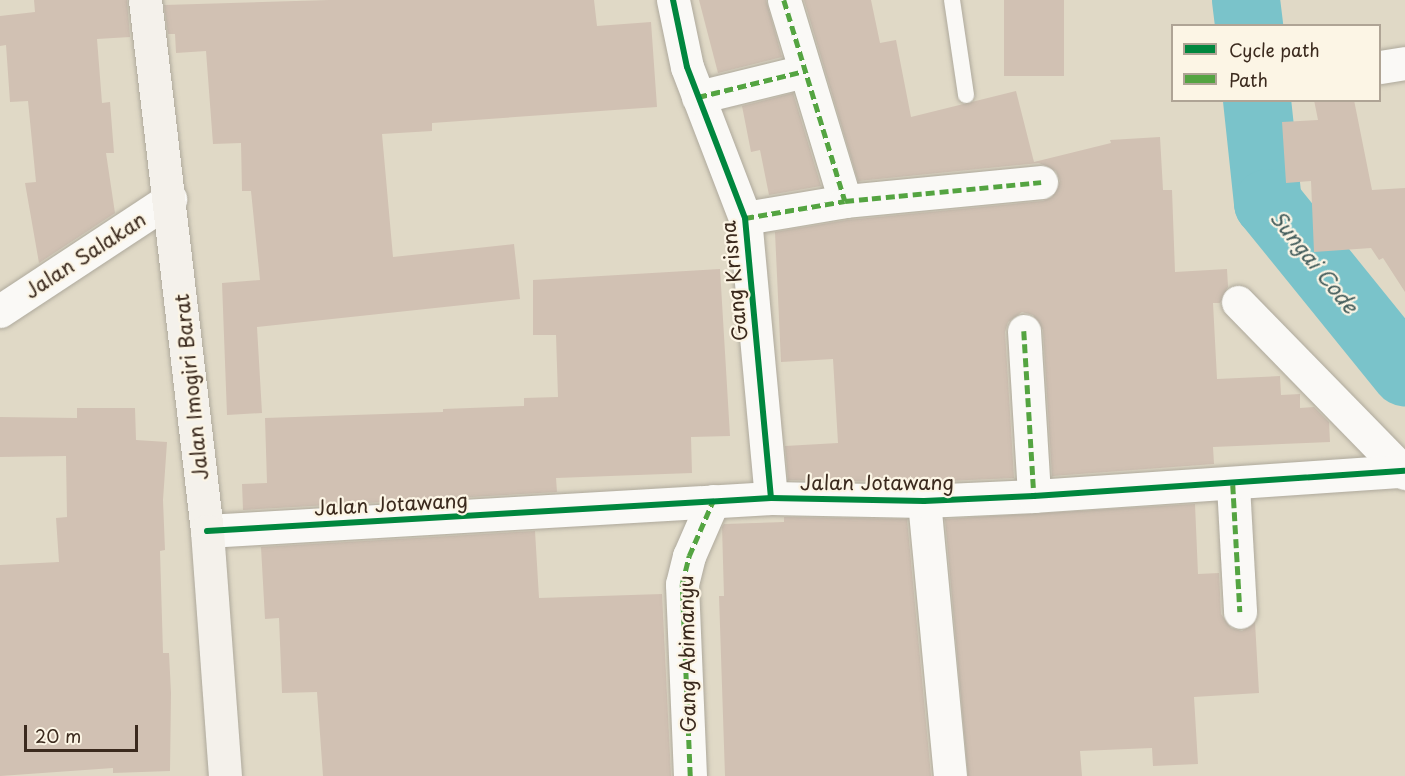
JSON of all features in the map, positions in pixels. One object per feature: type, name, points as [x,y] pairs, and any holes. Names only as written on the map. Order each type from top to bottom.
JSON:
[{"type":"main road","name":"Jalan Imogiri Barat","points":[[145,0],[207,531],[225,776]]},
{"type":"street","name":"Gang Krisna","points":[[673,0],[676,25],[698,97],[746,218],[771,498]]},
{"type":"street","points":[[784,0],[845,201]]},
{"type":"street","points":[[1381,67],[1405,63]]},
{"type":"street","points":[[698,97],[805,71]]},
{"type":"street","points":[[746,218],[845,201],[1041,182]]},
{"type":"street","name":"Jalan Salakan","points":[[0,311],[170,199]]},
{"type":"street","points":[[1238,303],[1404,472]]},
{"type":"street","points":[[1024,331],[1034,496]]},
{"type":"street","name":"Jalan Jotawang","points":[[207,531],[771,498],[924,501],[1034,496],[1233,485],[1404,472]]},
{"type":"street","points":[[1233,485],[1240,612]]},
{"type":"street","name":"Gang Abimanyu","points":[[690,776],[682,584],[689,556],[713,501]]},
{"type":"street","points":[[924,501],[950,776]]},
{"type":"lane","points":[[952,0],[966,95]]},
{"type":"building","points":[[34,0],[127,0],[130,37],[97,39],[102,103],[110,102],[114,153],[106,153],[115,213],[39,263],[25,183],[36,182],[28,101],[10,102],[6,45],[0,46],[0,16],[35,12]]},
{"type":"building","points":[[329,0],[594,0],[597,26],[651,22],[657,107],[432,123],[432,131],[382,134],[393,257],[514,244],[520,299],[257,327],[262,413],[227,415],[222,283],[260,280],[251,191],[242,191],[241,143],[213,144],[206,51],[176,53],[175,34],[168,34],[164,5]]},
{"type":"building","points":[[699,0],[766,0],[782,57],[718,73]]},
{"type":"building","points":[[804,0],[871,0],[880,43],[896,40],[911,117],[1016,91],[1034,162],[1111,143],[1110,140],[1160,137],[1163,190],[1172,190],[1175,272],[1227,269],[1228,287],[1220,303],[1213,303],[1217,379],[1280,376],[1281,395],[1300,394],[1300,408],[1314,407],[1329,422],[1330,442],[1213,447],[1214,464],[1052,476],[1043,330],[1033,315],[1022,312],[1008,322],[1005,332],[1014,478],[924,482],[788,480],[785,446],[838,443],[833,359],[781,362],[775,232],[847,220],[1043,201],[1052,197],[1060,181],[1056,171],[1039,163],[858,181]]},
{"type":"building","points":[[1004,0],[1064,0],[1064,76],[1004,76]]},
{"type":"building","points":[[793,93],[821,186],[769,195],[760,150],[751,152],[742,106]]},
{"type":"building","points":[[1314,102],[1354,102],[1372,190],[1405,188],[1405,292],[1383,258],[1379,260],[1371,248],[1314,252],[1311,181],[1286,183],[1282,122],[1318,120]]},
{"type":"building","points":[[720,269],[730,436],[691,437],[692,473],[556,478],[557,492],[243,510],[242,484],[267,483],[265,418],[443,412],[443,409],[524,406],[524,398],[558,397],[556,335],[533,335],[533,280]]},
{"type":"building","points":[[77,408],[135,408],[136,440],[167,442],[163,500],[165,550],[160,551],[163,653],[169,653],[171,693],[170,771],[113,773],[113,768],[0,776],[0,565],[59,562],[56,518],[67,517],[66,456],[0,457],[0,417],[77,418]]},
{"type":"building","points":[[1195,504],[1198,574],[1219,573],[1221,614],[1231,628],[1242,631],[1255,622],[1259,693],[1194,697],[1198,764],[1153,766],[1152,748],[1080,751],[1082,776],[968,776],[945,519]]},
{"type":"building","points":[[784,517],[907,519],[931,776],[725,776],[719,596],[724,596],[722,527],[724,524],[784,522]]},
{"type":"building","points":[[535,531],[539,598],[662,594],[671,776],[323,776],[317,692],[282,693],[279,618],[265,619],[261,547]]},
{"type":"waterway","name":"Sungai Code","points":[[1246,0],[1249,24]]},
{"type":"waterway","name":"Sungai Code","points":[[1257,102],[1268,203],[1405,372]]},
{"type":"marked path","points":[[784,0],[845,201]]},
{"type":"marked path","points":[[698,97],[805,71]]},
{"type":"marked path","points":[[745,218],[845,201],[1041,182]]},
{"type":"marked path","points":[[1024,331],[1034,496]]},
{"type":"marked path","points":[[1233,485],[1240,612]]},
{"type":"marked path","points":[[690,776],[682,584],[689,556],[713,501]]},
{"type":"cycle path","points":[[673,0],[687,67],[745,218],[771,498]]},
{"type":"cycle path","points":[[207,531],[771,498],[924,501],[1034,496],[1404,471]]}]
